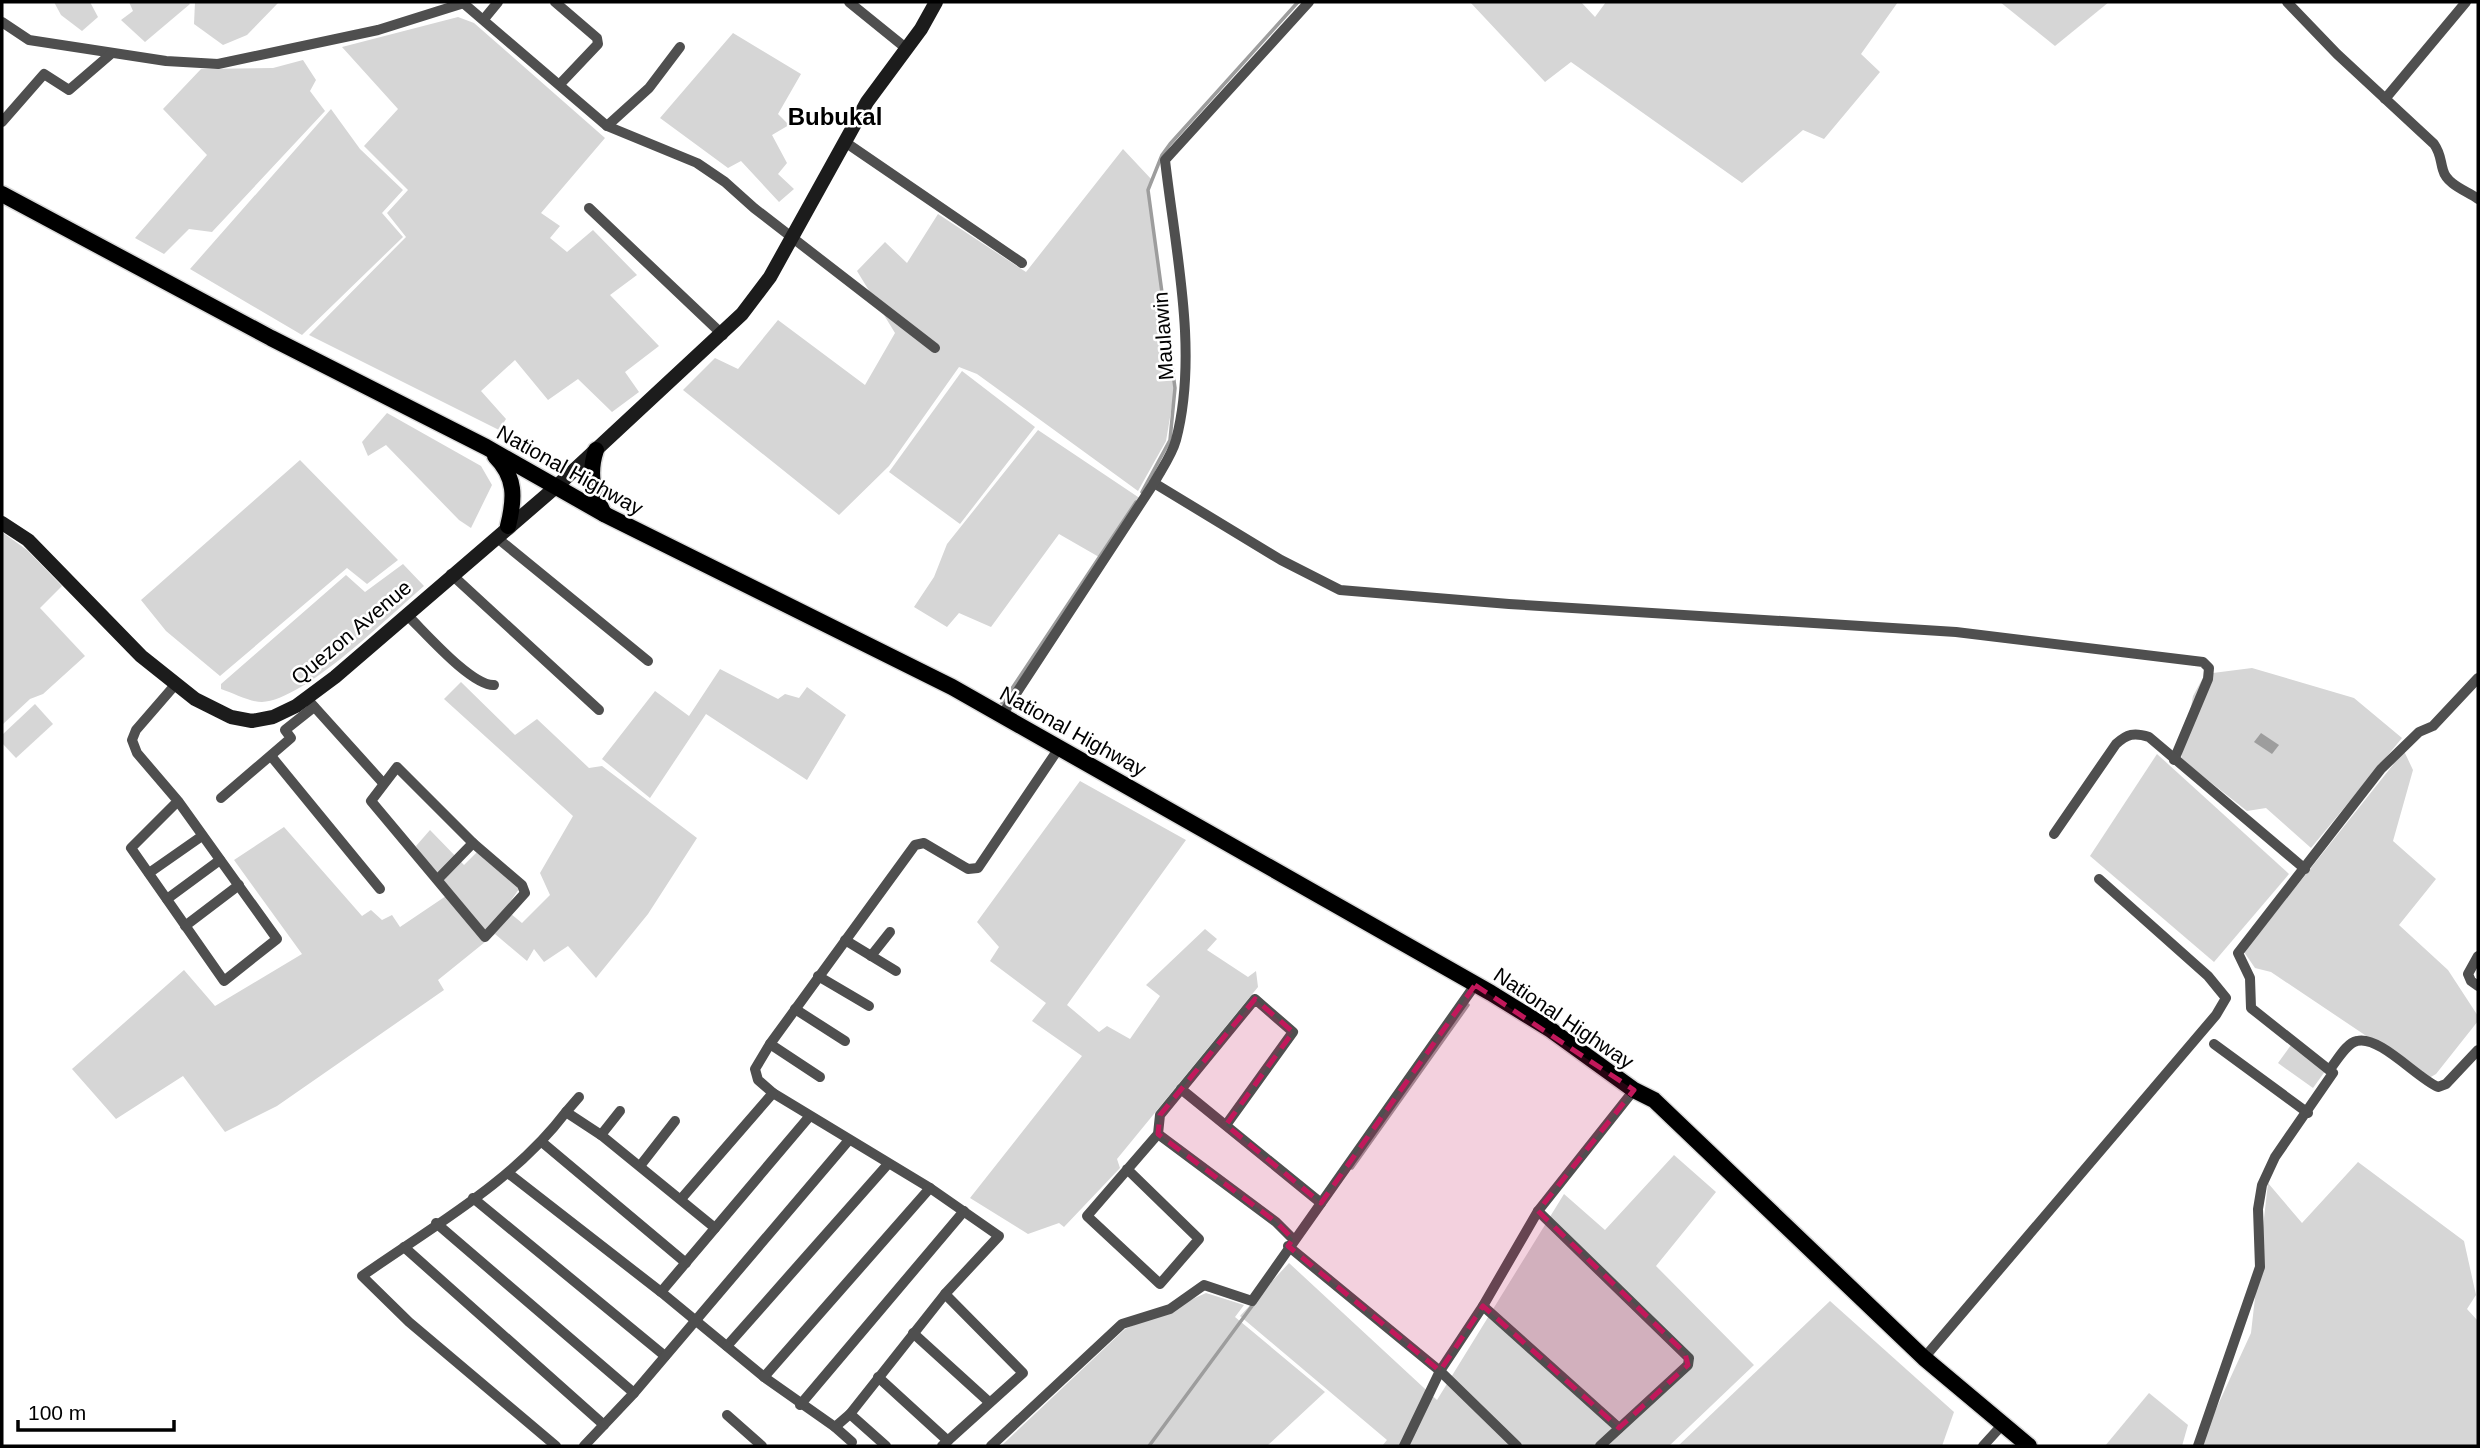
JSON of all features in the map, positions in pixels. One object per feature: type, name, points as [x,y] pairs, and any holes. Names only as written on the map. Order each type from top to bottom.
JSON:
[{"type":"main road","name":"Quezon Avenue","points":[[2,523],[28,540],[141,656],[175,685],[215,711],[242,720],[273,717],[310,703],[406,614],[557,486],[723,335],[758,294],[867,102],[907,49],[936,2]]},
{"type":"main road","name":"National Highway","points":[[2,194],[271,338],[486,447],[604,514],[912,667],[1002,715],[1551,1030],[1634,1090],[1654,1100],[1924,1358],[2029,1446]]},
{"type":"main road","points":[[486,447],[505,466],[512,479],[513,506],[502,531]]},
{"type":"main road","points":[[596,450],[591,464],[592,483],[604,514]]},
{"type":"street","points":[[484,19],[498,2]]},
{"type":"street","points":[[555,2],[597,38],[598,44],[561,83]]},
{"type":"street","points":[[849,2],[907,49]]},
{"type":"street","name":"Maulawin","points":[[1002,715],[1154,483],[1176,443],[1186,383],[1183,322],[1165,160],[1309,2]]},
{"type":"street","points":[[2287,2],[2434,144],[2442,157],[2443,171],[2449,182],[2478,198]]},
{"type":"street","points":[[2385,99],[2466,2]]},
{"type":"street","points":[[2,22],[29,40],[166,61],[218,64],[377,30],[463,3],[561,83],[607,126],[696,163],[935,348]]},
{"type":"street","points":[[607,126],[649,88],[680,47]]},
{"type":"street","points":[[2,122],[44,74],[69,90],[111,53]]},
{"type":"street","points":[[845,142],[1022,263]]},
{"type":"street","points":[[589,208],[723,335]]},
{"type":"street","points":[[1154,483],[1281,560],[1340,590],[1496,603],[1956,632],[2203,662],[2209,668],[2208,679],[2174,760]]},
{"type":"street","points":[[502,531],[648,661]]},
{"type":"street","points":[[452,574],[599,710]]},
{"type":"street","points":[[406,614],[471,675],[486,685],[494,685]]},
{"type":"street","points":[[2198,1446],[2260,1267],[2258,1209],[2262,1185],[2275,1157],[2308,1113],[2333,1073],[2251,1008],[2250,978],[2238,958],[2240,949],[2381,769],[2419,732],[2433,726],[2478,678]]},
{"type":"street","points":[[175,685],[142,720],[132,740],[136,753],[178,801],[277,939],[224,981],[131,848],[178,801]]},
{"type":"street","points":[[221,798],[291,738],[285,730],[310,703],[383,783]]},
{"type":"street","points":[[2054,834],[2116,744],[2126,736],[2138,733],[2149,737],[2305,869]]},
{"type":"street","points":[[835,1427],[850,1414],[945,1294],[999,1236],[930,1188],[773,1093],[755,1075],[755,1069],[818,976],[915,845],[925,843],[968,869],[978,868],[1059,748]]},
{"type":"street","points":[[271,756],[380,889]]},
{"type":"street","points":[[397,767],[473,843],[522,885],[526,893],[485,937],[370,801],[383,783],[397,767]]},
{"type":"street","points":[[149,873],[202,836]]},
{"type":"street","points":[[438,879],[473,843]]},
{"type":"street","points":[[167,899],[220,860]]},
{"type":"street","points":[[1924,1358],[2216,1015],[2226,999],[2208,976],[2099,879]]},
{"type":"street","points":[[185,926],[239,886]]},
{"type":"street","points":[[871,956],[890,932]]},
{"type":"street","points":[[845,940],[896,971]]},
{"type":"street","points":[[2478,956],[2468,974],[2471,981],[2478,986]]},
{"type":"street","points":[[818,976],[869,1006]]},
{"type":"street","points":[[991,1446],[1122,1324],[1171,1309],[1204,1284],[1252,1300],[1475,985]]},
{"type":"street","points":[[1127,1169],[1199,1239],[1160,1284],[1087,1216],[1127,1169],[1157,1134],[1160,1115],[1255,999],[1293,1032],[1226,1125]]},
{"type":"street","points":[[795,1009],[845,1041]]},
{"type":"street","points":[[2330,1069],[2350,1044],[2364,1041],[2382,1048],[2438,1087],[2446,1084],[2478,1050]]},
{"type":"street","points":[[770,1044],[820,1077]]},
{"type":"street","points":[[2214,1044],[2308,1113]]},
{"type":"street","points":[[1181,1090],[1321,1203]]},
{"type":"street","points":[[1404,1446],[1440,1371],[1483,1306],[1538,1211],[1634,1090]]},
{"type":"street","points":[[681,1199],[773,1093]]},
{"type":"street","points":[[556,1446],[409,1322],[362,1276],[508,1173],[542,1143],[579,1097]]},
{"type":"street","points":[[601,1135],[620,1111]]},
{"type":"street","points":[[566,1112],[601,1135],[715,1228]]},
{"type":"street","points":[[661,1292],[809,1117]]},
{"type":"street","points":[[640,1166],[675,1121]]},
{"type":"street","points":[[1157,1134],[1276,1222],[1291,1243],[1440,1371],[1517,1446]]},
{"type":"street","points":[[584,1446],[634,1393],[849,1140]]},
{"type":"street","points":[[542,1143],[686,1264]]},
{"type":"street","points":[[727,1346],[888,1164]]},
{"type":"street","points":[[508,1173],[661,1292],[764,1377],[852,1442]]},
{"type":"street","points":[[764,1377],[930,1188]]},
{"type":"street","points":[[473,1198],[665,1356]]},
{"type":"street","points":[[800,1405],[964,1211]]},
{"type":"street","points":[[1538,1211],[1689,1358],[1688,1365],[1600,1446]]},
{"type":"street","points":[[436,1223],[634,1393]]},
{"type":"street","points":[[404,1247],[604,1425]]},
{"type":"street","points":[[878,1377],[945,1443],[1023,1373],[945,1294]]},
{"type":"street","points":[[1483,1306],[1619,1428]]},
{"type":"street","points":[[914,1333],[989,1402]]},
{"type":"street","points":[[850,1414],[886,1446]]},
{"type":"street","points":[[727,1415],[756,1444]]},
{"type":"street","points":[[1983,1446],[2003,1424]]},
{"type":"highlighted area","points":[[1475,985],[1634,1090],[1538,1211],[1685,1353],[1688,1365],[1619,1428],[1483,1306],[1440,1371],[1288,1246],[1293,1239],[1276,1222],[1158,1134],[1160,1115],[1255,999],[1293,1032],[1226,1125],[1321,1203]]},
{"type":"shaded area","points":[[54,2],[90,2],[98,17],[82,31],[61,15]]},
{"type":"shaded area","points":[[129,2],[190,4],[145,42],[121,20],[133,11]]},
{"type":"shaded area","points":[[195,2],[279,2],[247,35],[223,45],[194,24]]},
{"type":"shaded area","points":[[1470,2],[1581,2],[1595,17],[1606,2],[1898,2],[1861,54],[1880,72],[1824,139],[1803,130],[1742,183],[1571,62],[1545,82]]},
{"type":"shaded area","points":[[2000,2],[2109,2],[2055,46]]},
{"type":"shaded area","points":[[458,17],[474,23],[605,138],[541,213],[560,226],[550,238],[567,252],[593,230],[637,275],[610,295],[659,346],[625,372],[639,392],[612,412],[578,379],[548,400],[515,360],[481,391],[506,419],[499,430],[309,335],[406,237],[387,213],[408,190],[364,146],[398,109],[342,47]]},
{"type":"shaded area","points":[[733,33],[801,74],[778,114],[789,125],[772,135],[787,163],[778,174],[794,189],[779,202],[741,161],[728,168],[660,118]]},
{"type":"shaded area","points":[[303,60],[316,80],[310,91],[325,111],[212,232],[189,229],[164,254],[135,238],[207,155],[163,109],[201,69],[273,68]]},
{"type":"shaded area","points":[[331,109],[360,149],[403,190],[382,213],[403,237],[302,335],[190,269]]},
{"type":"shaded area","points":[[1123,149],[1152,180],[1148,191],[1175,388],[1166,441],[1138,491],[977,374],[959,367],[889,466],[839,515],[683,390],[715,358],[738,369],[778,320],[865,385],[895,333],[857,271],[885,242],[907,263],[938,214],[1026,272]]},
{"type":"shaded area","points":[[962,371],[1035,427],[960,524],[889,472]]},
{"type":"shaded area","points":[[387,413],[481,466],[492,485],[471,528],[459,520],[386,445],[368,456],[362,442]]},
{"type":"shaded area","points":[[1038,430],[1141,499],[1099,557],[1059,534],[991,627],[959,613],[947,627],[914,607],[934,577],[947,544]]},
{"type":"shaded area","points":[[300,460],[398,560],[367,584],[347,568],[220,676],[166,631],[141,600]]},
{"type":"shaded area","points":[[2,532],[27,550],[62,586],[40,608],[85,656],[43,694],[30,699],[2,725]]},
{"type":"shaded area","points":[[403,564],[424,586],[323,672],[280,698],[262,702],[221,689],[221,684],[346,575],[365,592]]},
{"type":"shaded area","points":[[2252,668],[2354,698],[2402,738],[2311,848],[2266,808],[2247,811],[2181,759],[2193,696],[2205,674]]},
{"type":"shaded area","points":[[720,669],[778,699],[785,694],[799,698],[807,687],[846,715],[807,780],[706,714],[650,798],[602,759],[655,691],[689,716]]},
{"type":"shaded area","points":[[461,682],[515,735],[537,719],[589,768],[602,766],[697,838],[648,914],[596,978],[568,946],[544,962],[534,949],[527,961],[495,934],[438,980],[444,990],[277,1106],[225,1132],[183,1076],[116,1119],[72,1069],[184,970],[215,1006],[302,954],[234,860],[284,827],[362,916],[371,910],[382,920],[392,915],[400,927],[446,896],[416,846],[430,830],[464,865],[477,852],[519,889],[505,909],[522,923],[550,895],[540,873],[573,816],[444,699]]},
{"type":"shaded area","points":[[35,704],[53,724],[16,758],[2,743],[2,735]]},
{"type":"shaded area","points":[[2261,733],[2279,745],[2272,754],[2254,742]]},
{"type":"shaded area","points":[[2404,751],[2413,770],[2393,841],[2436,879],[2399,925],[2448,970],[2478,1016],[2478,1021],[2436,1074],[2429,1078],[2271,972],[2255,968],[2244,952]]},
{"type":"shaded area","points":[[2157,754],[2289,874],[2214,962],[2090,856]]},
{"type":"shaded area","points":[[1080,781],[1186,840],[1067,1005],[1099,1032],[1107,1026],[1130,1039],[1160,996],[1146,985],[1205,929],[1217,939],[1207,950],[1248,977],[1256,971],[1258,987],[1117,1159],[1120,1168],[1064,1227],[1059,1223],[1028,1234],[970,1198],[1082,1056],[1032,1021],[1046,1003],[990,961],[999,947],[977,922]]},
{"type":"shaded area","points":[[2291,1045],[2326,1070],[2313,1088],[2278,1063]]},
{"type":"shaded area","points":[[1674,1155],[1716,1192],[1656,1266],[1754,1365],[1669,1446],[1382,1446],[1387,1440],[1240,1316],[1289,1263],[1437,1400],[1564,1194],[1605,1230]]},
{"type":"shaded area","points":[[2358,1162],[2464,1241],[2476,1295],[2467,1309],[2478,1321],[2478,1446],[2199,1446],[2251,1333],[2268,1183],[2302,1223]]},
{"type":"shaded area","points":[[1206,1293],[1244,1305],[1235,1317],[1325,1392],[1267,1446],[1001,1446],[1125,1329]]},
{"type":"shaded area","points":[[1830,1301],[1954,1412],[1942,1446],[1678,1446]]},
{"type":"shaded area","points":[[2149,1393],[2188,1425],[2182,1446],[2105,1446]]},
{"type":"waterway","points":[[1142,492],[1170,440],[1175,388],[1148,190],[1162,155],[1170,144],[1298,2]]},
{"type":"waterway","points":[[999,708],[1136,502]]},
{"type":"waterway","points":[[1352,1168],[1468,1005]]},
{"type":"waterway","points":[[1149,1446],[1255,1302]]},
{"type":"district","name":"Bubukal","points":[[835,116]]}]
